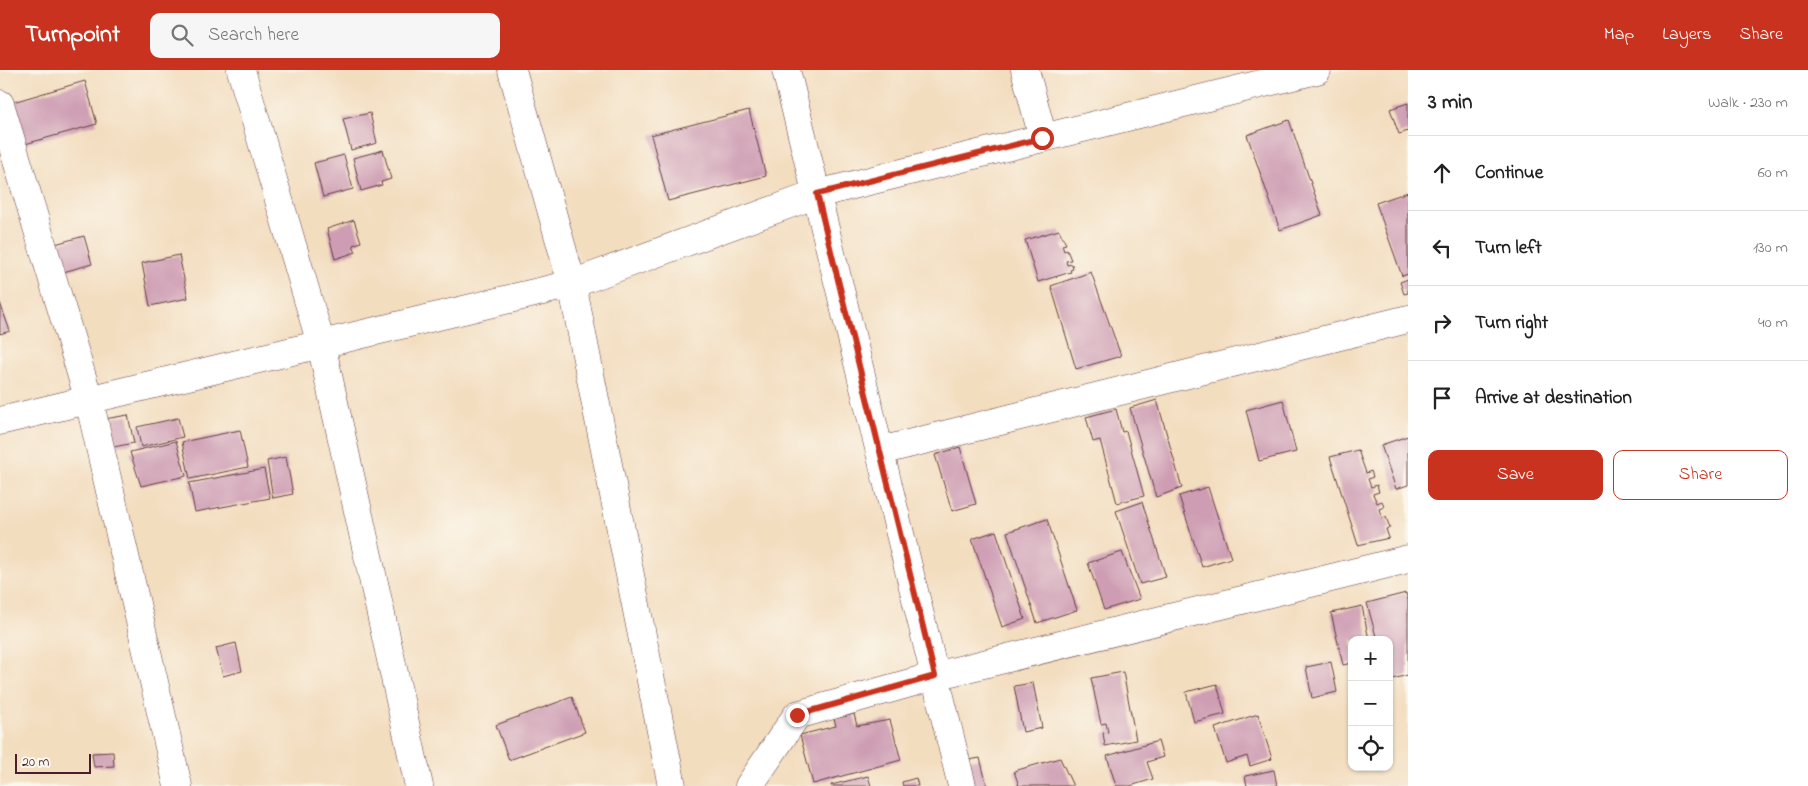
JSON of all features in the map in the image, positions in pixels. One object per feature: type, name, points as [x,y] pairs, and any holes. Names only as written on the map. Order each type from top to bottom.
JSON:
[{"type":"street","points":[[241,70],[321,344],[419,786]]},
{"type":"street","points":[[512,70],[572,284],[672,786]]},
{"type":"street","points":[[786,70],[962,786]]},
{"type":"street","points":[[1025,70],[1042,138]]},
{"type":"street","points":[[0,421],[572,284],[817,194],[1042,138],[1268,76],[1317,70]]},
{"type":"street","points":[[0,104],[89,400],[178,786]]},
{"type":"street","points":[[880,451],[1408,319]]},
{"type":"street","points":[[748,786],[797,715],[935,676],[1408,559]]},
{"type":"building","points":[[85,81],[97,124],[25,144],[13,102]]},
{"type":"building","points":[[1408,103],[1408,131],[1399,134],[1390,109]]},
{"type":"building","points":[[749,110],[766,176],[668,201],[651,135]]},
{"type":"building","points":[[370,113],[377,143],[351,150],[343,119]]},
{"type":"building","points":[[1289,120],[1322,215],[1280,230],[1247,135]]},
{"type":"building","points":[[383,150],[391,179],[381,182],[382,185],[361,191],[353,158]]},
{"type":"building","points":[[344,155],[353,189],[323,197],[314,163]]},
{"type":"building","points":[[1408,192],[1408,274],[1402,276],[1376,203]]},
{"type":"building","points":[[354,220],[361,242],[353,245],[356,252],[335,259],[327,229]]},
{"type":"building","points":[[1059,230],[1066,244],[1062,245],[1064,251],[1067,250],[1071,260],[1066,261],[1067,265],[1072,264],[1073,269],[1070,270],[1071,272],[1038,282],[1025,240]]},
{"type":"building","points":[[84,236],[92,264],[56,274],[48,246]]},
{"type":"building","points":[[179,255],[188,298],[150,306],[142,263]]},
{"type":"building","points":[[1091,272],[1121,356],[1076,369],[1051,286]]},
{"type":"building","points":[[1408,279],[1408,293],[1404,294],[1400,282]]},
{"type":"building","points":[[0,303],[10,331],[0,334]]},
{"type":"building","points":[[1157,400],[1182,488],[1156,497],[1130,408]]},
{"type":"building","points":[[1283,400],[1296,452],[1259,461],[1246,410]]},
{"type":"building","points":[[1116,409],[1122,432],[1126,431],[1144,496],[1117,503],[1100,440],[1093,442],[1086,417]]},
{"type":"building","points":[[128,415],[134,443],[98,450],[93,421]]},
{"type":"building","points":[[178,418],[183,437],[141,447],[137,427]]},
{"type":"building","points":[[240,430],[248,467],[190,479],[182,442]]},
{"type":"building","points":[[1408,436],[1408,485],[1396,489],[1381,445]]},
{"type":"building","points":[[176,441],[186,476],[141,486],[130,452]]},
{"type":"building","points":[[960,447],[976,504],[952,511],[935,455]]},
{"type":"building","points":[[1358,450],[1366,473],[1371,471],[1373,477],[1368,479],[1371,487],[1377,485],[1379,492],[1373,494],[1377,503],[1382,501],[1384,507],[1379,509],[1382,518],[1386,517],[1390,528],[1386,529],[1389,538],[1358,545],[1330,457]]},
{"type":"building","points":[[286,457],[293,494],[273,498],[267,461]]},
{"type":"building","points":[[264,469],[270,498],[195,512],[189,483]]},
{"type":"building","points":[[1208,487],[1231,558],[1202,567],[1179,496]]},
{"type":"building","points":[[1142,502],[1166,577],[1140,584],[1116,511]]},
{"type":"building","points":[[1047,519],[1077,610],[1037,623],[1007,532]]},
{"type":"building","points":[[996,531],[1025,619],[1002,627],[972,539]]},
{"type":"building","points":[[1122,552],[1140,599],[1104,610],[1088,563]]},
{"type":"building","points":[[1406,593],[1408,601],[1408,675],[1393,679],[1393,636],[1376,636],[1367,603]]},
{"type":"building","points":[[1362,606],[1368,636],[1348,636],[1348,664],[1343,665],[1331,613]]},
{"type":"building","points":[[236,643],[242,671],[223,676],[216,648]]},
{"type":"building","points":[[1331,662],[1337,692],[1312,698],[1306,667]]},
{"type":"building","points":[[1123,672],[1136,740],[1105,746],[1103,733],[1108,732],[1106,723],[1101,724],[1091,678]]},
{"type":"building","points":[[1033,683],[1042,728],[1023,732],[1014,686]]},
{"type":"building","points":[[1217,684],[1225,714],[1194,722],[1186,692]]},
{"type":"building","points":[[572,697],[585,732],[509,760],[496,725]]},
{"type":"building","points":[[854,714],[857,726],[890,720],[901,760],[813,784],[800,735],[836,726],[834,719]]},
{"type":"building","points":[[1258,714],[1272,759],[1250,766],[1247,756],[1226,763],[1215,728]]},
{"type":"building","points":[[1158,741],[1163,757],[1147,762],[1153,779],[1130,786],[1116,786],[1107,756]]},
{"type":"building","points":[[113,752],[114,766],[94,767],[92,753]]},
{"type":"building","points":[[980,758],[987,786],[968,786],[963,761]]},
{"type":"building","points":[[1060,758],[1073,786],[1019,786],[1014,771]]},
{"type":"building","points":[[1274,770],[1277,786],[1247,786],[1245,776]]},
{"type":"building","points":[[868,776],[871,786],[831,786],[831,785]]},
{"type":"building","points":[[916,778],[918,786],[903,786],[902,782]]},
{"type":"route","points":[[797,715],[935,676],[817,194],[1042,138]]}]
